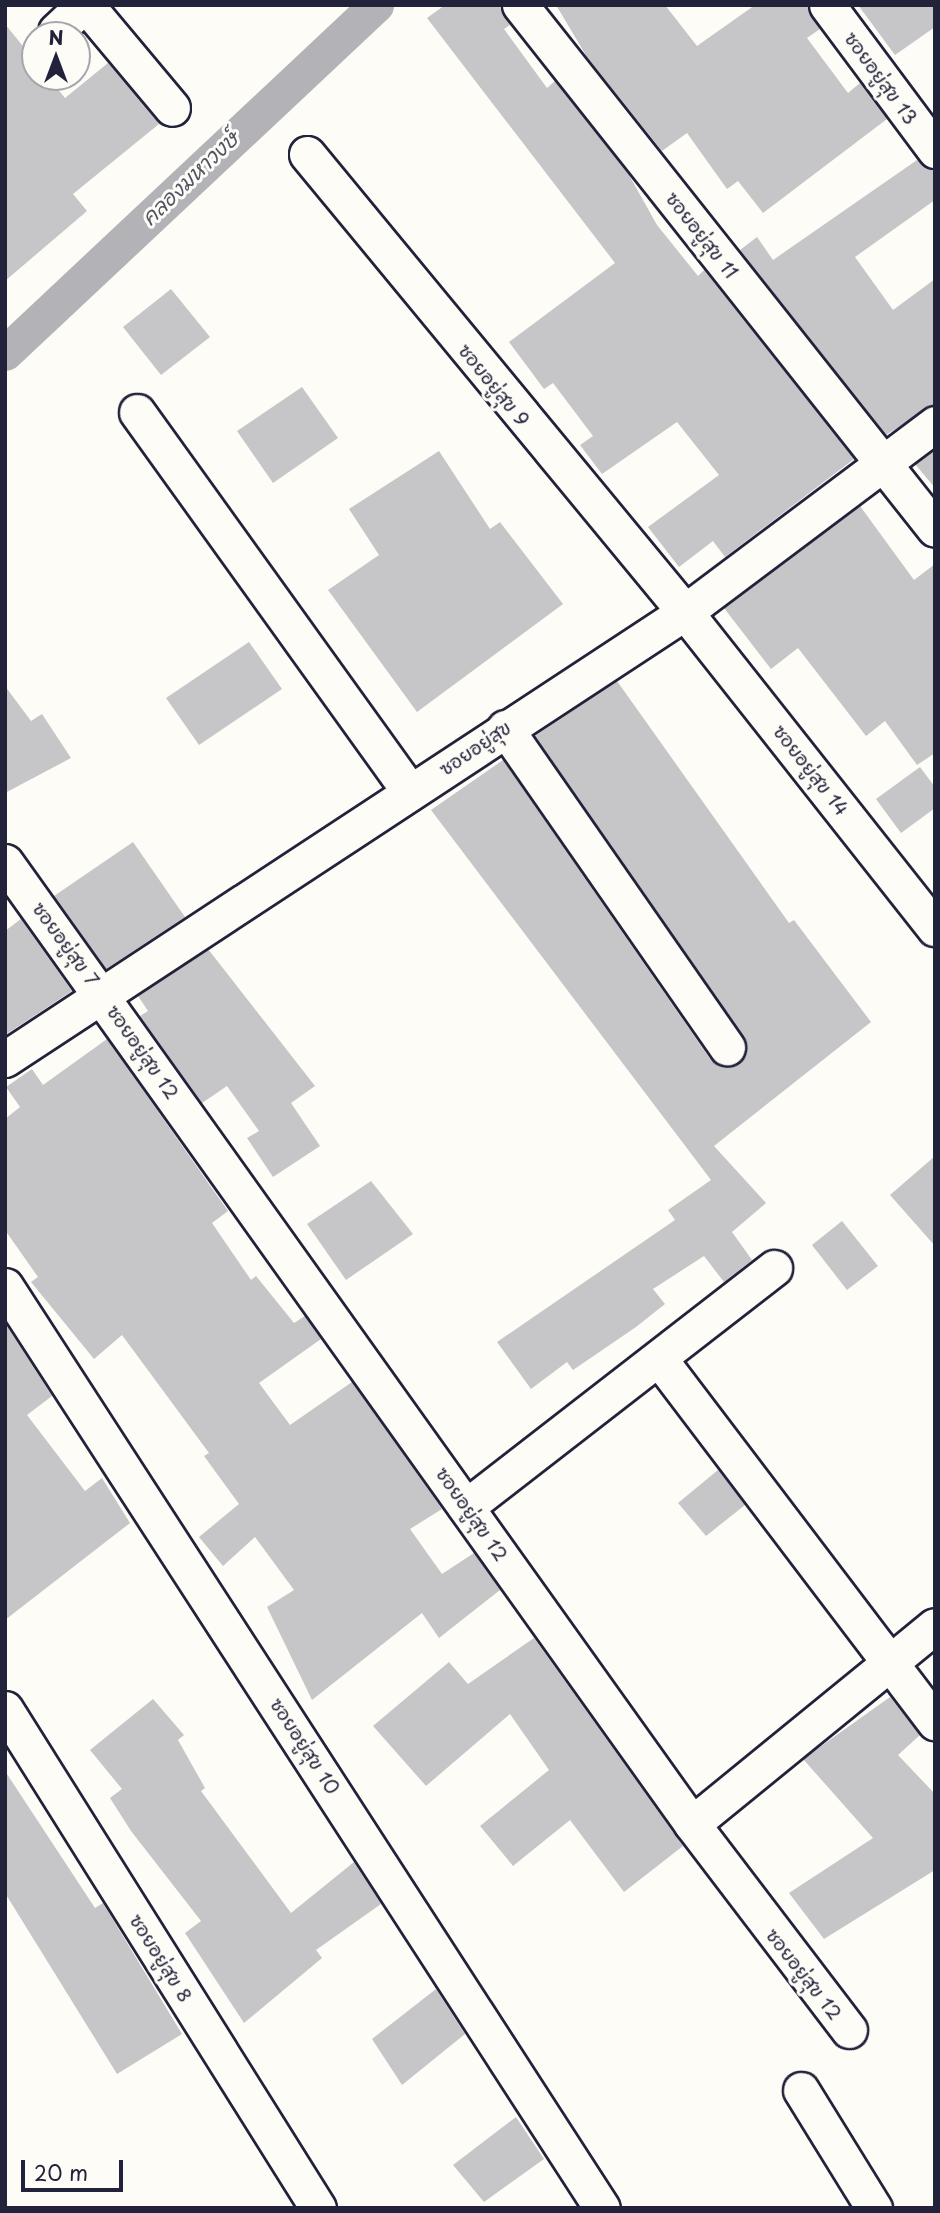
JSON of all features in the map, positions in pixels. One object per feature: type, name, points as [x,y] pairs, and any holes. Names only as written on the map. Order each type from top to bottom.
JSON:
[{"type":"street","points":[[67,21],[85,5],[172,108]]},
{"type":"street","name":"ซอยอยู่สุข 11","points":[[520,5],[935,529]]},
{"type":"street","name":"ซอยอยู่สุข 13","points":[[827,5],[935,150]]},
{"type":"street","name":"ซอยอยู่สุข 9","points":[[307,154],[685,612]]},
{"type":"street","points":[[137,412],[410,792]]},
{"type":"street","name":"ซอยอยู่สุข","points":[[5,1059],[101,993],[685,612],[884,465],[935,424]]},
{"type":"street","name":"ซอยอยู่สุข 14","points":[[685,612],[935,928]]},
{"type":"street","points":[[505,728],[727,1048]]},
{"type":"street","name":"ซอยอยู่สุข 7","points":[[5,862],[101,993]]},
{"type":"street","name":"ซอยอยู่สุข 12","points":[[101,993],[692,1824],[849,2031]]},
{"type":"street","points":[[466,1507],[660,1360],[774,1268]]},
{"type":"street","name":"ซอยอยู่สุข 10","points":[[5,1286],[602,2208]]},
{"type":"street","points":[[660,1360],[935,1722]]},
{"type":"street","points":[[692,1824],[935,1626]]},
{"type":"street","name":"ซอยอยู่สุข 8","points":[[5,1709],[318,2208]]},
{"type":"street","points":[[801,2090],[874,2208]]},
{"type":"building","points":[[445,5],[500,5],[510,25],[504,29],[547,88],[555,81],[629,175],[657,225],[698,276],[704,270],[854,459],[725,557],[713,541],[679,567],[648,527],[719,475],[677,422],[602,474],[580,445],[593,436],[553,383],[544,389],[509,342],[615,263],[427,18]]},
{"type":"building","points":[[556,5],[665,5],[697,46],[755,5],[807,5],[820,29],[807,38],[848,93],[860,83],[887,119],[763,213],[738,181],[727,189],[687,133],[662,151],[587,57]]},
{"type":"building","points":[[858,5],[935,5],[935,27],[895,55]]},
{"type":"building","points":[[5,24],[21,44],[21,91],[59,91],[65,98],[74,91],[91,91],[91,77],[108,63],[159,124],[73,194],[87,211],[5,281]]},
{"type":"building","points":[[917,160],[935,170],[935,200],[855,257],[893,310],[935,279],[935,404],[886,435],[740,250],[757,237],[773,260]]},
{"type":"building","points":[[171,289],[210,337],[161,375],[123,327]]},
{"type":"building","points":[[302,387],[338,438],[273,483],[237,431]]},
{"type":"building","points":[[935,449],[935,488],[915,464]]},
{"type":"building","points":[[439,451],[490,529],[500,522],[563,604],[417,712],[328,590],[379,555],[349,509]]},
{"type":"building","points":[[860,506],[914,580],[935,564],[935,753],[917,765],[885,721],[866,736],[798,648],[771,669],[724,608]]},
{"type":"building","points":[[249,642],[282,689],[199,745],[166,698]]},
{"type":"building","points":[[617,681],[789,923],[794,920],[871,1022],[714,1146],[766,1203],[732,1232],[752,1260],[724,1282],[704,1256],[653,1289],[665,1304],[636,1327],[573,1370],[567,1362],[531,1389],[497,1342],[675,1220],[668,1210],[711,1180],[431,810],[503,760],[710,1059],[729,1068],[747,1047],[535,736]]},
{"type":"building","points":[[5,686],[31,721],[42,714],[71,758],[5,793]]},
{"type":"building","points":[[920,767],[935,787],[935,808],[901,833],[876,799]]},
{"type":"building","points":[[133,842],[185,917],[106,969],[54,896]]},
{"type":"building","points":[[21,919],[72,991],[5,1035],[5,931]]},
{"type":"building","points":[[208,949],[315,1086],[291,1103],[320,1146],[273,1177],[247,1138],[259,1131],[227,1086],[202,1103],[140,1016],[148,1011],[138,996]]},
{"type":"building","points":[[107,1039],[228,1211],[212,1223],[251,1280],[256,1276],[294,1323],[305,1316],[321,1339],[259,1383],[290,1425],[352,1382],[442,1509],[410,1529],[442,1574],[474,1553],[500,1590],[439,1638],[422,1613],[312,1700],[267,1607],[294,1590],[255,1537],[223,1566],[199,1537],[239,1504],[204,1456],[209,1453],[122,1335],[94,1359],[31,1282],[38,1277],[5,1230],[5,1119],[20,1107],[6,1087],[32,1069],[43,1085]]},
{"type":"building","points":[[935,1156],[935,1246],[890,1195]]},
{"type":"building","points":[[371,1181],[413,1234],[346,1280],[307,1224]]},
{"type":"building","points":[[842,1221],[878,1266],[847,1290],[812,1245]]},
{"type":"building","points":[[5,1323],[52,1396],[27,1415],[85,1491],[102,1478],[130,1523],[5,1620]]},
{"type":"building","points":[[718,1470],[745,1505],[706,1536],[678,1503]]},
{"type":"building","points":[[534,1638],[683,1846],[624,1892],[570,1820],[513,1866],[480,1826],[549,1770],[510,1714],[426,1786],[373,1726],[449,1662],[468,1684]]},
{"type":"building","points":[[890,1697],[920,1735],[898,1755],[935,1794],[935,1870],[824,1939],[789,1893],[873,1838],[803,1759]]},
{"type":"building","points":[[153,1699],[184,1735],[178,1740],[205,1788],[201,1791],[291,1913],[354,1862],[381,1904],[316,1950],[322,1958],[244,2023],[185,1933],[201,1921],[131,1831],[110,1798],[122,1789],[90,1750]]},
{"type":"building","points":[[5,1771],[95,1908],[103,1903],[182,2034],[117,2074],[5,1893]]},
{"type":"building","points":[[436,1989],[465,2034],[402,2085],[372,2039]]},
{"type":"building","points":[[516,2117],[544,2159],[484,2202],[453,2165]]},
{"type":"waterway","name":"คลองมหาวงษ์","points":[[5,353],[376,5]]}]
